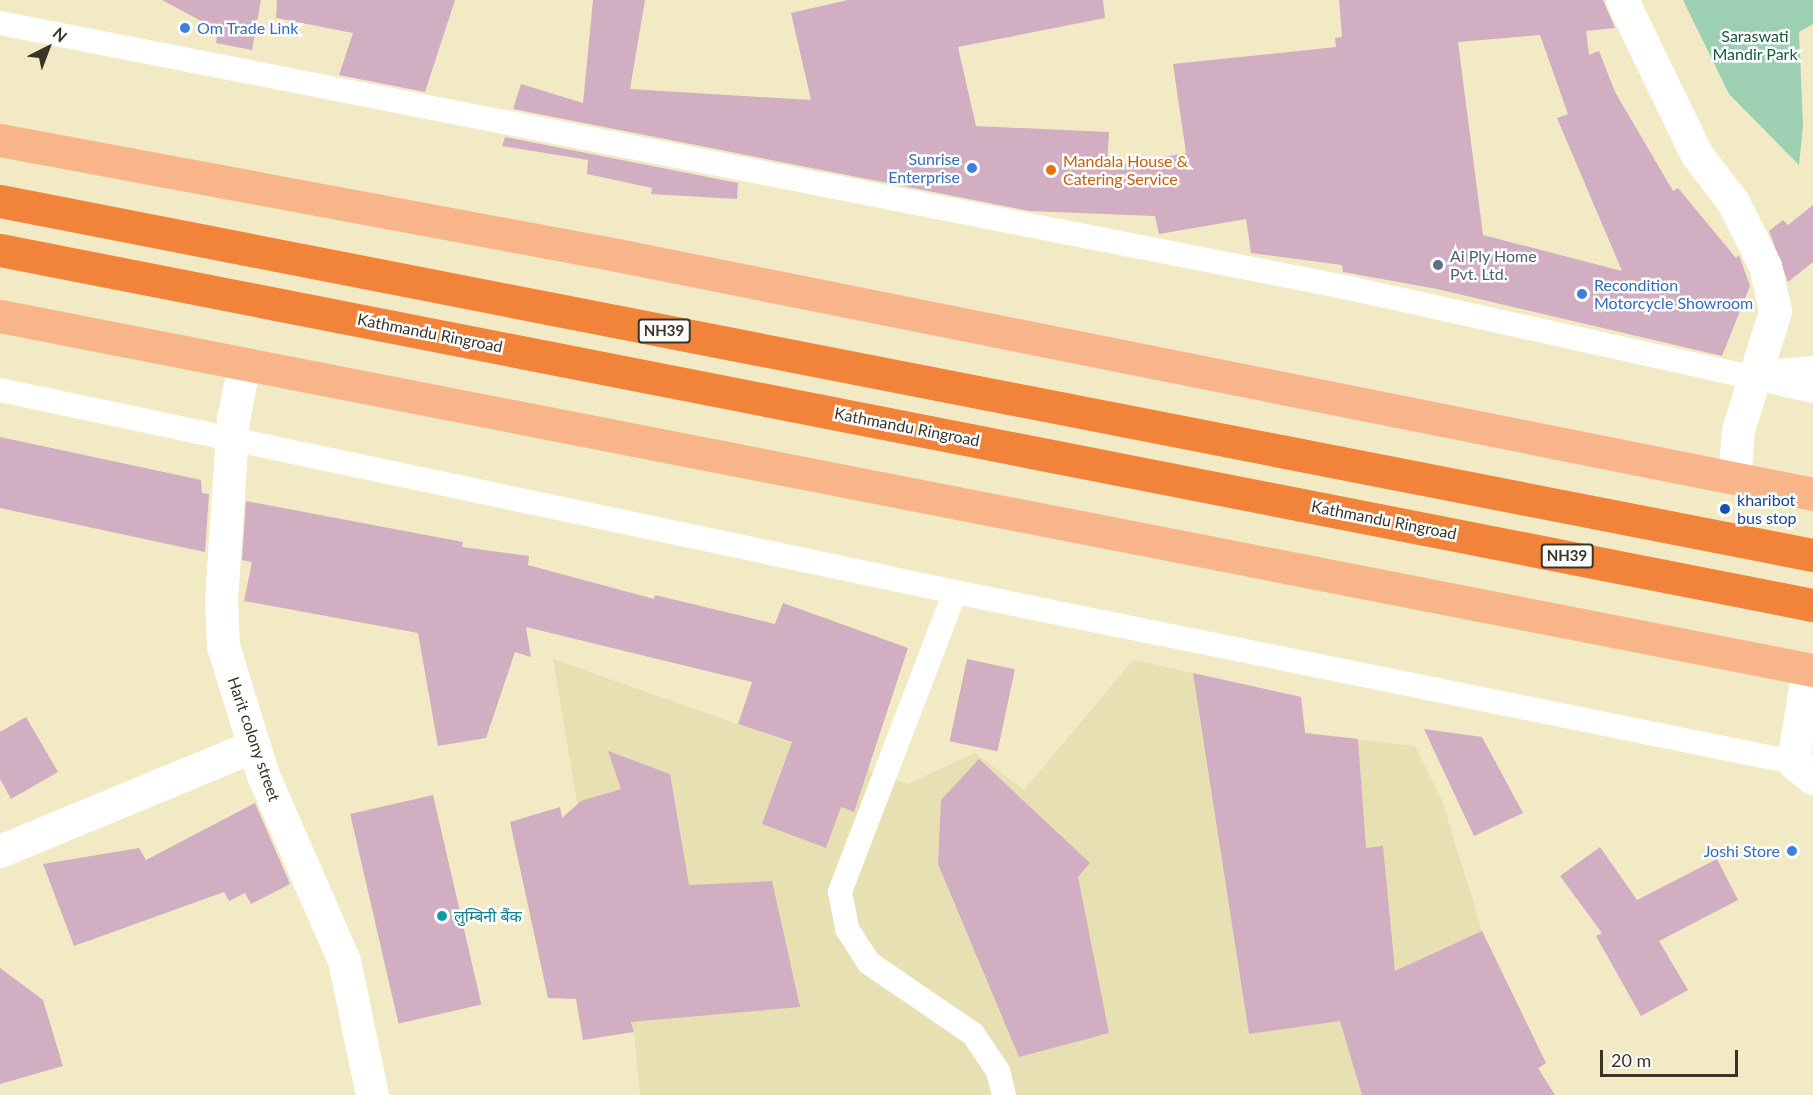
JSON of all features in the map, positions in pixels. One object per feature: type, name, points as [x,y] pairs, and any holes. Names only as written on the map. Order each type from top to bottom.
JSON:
[{"type":"highway","name":"NH39","points":[[0,201],[1813,555]]},
{"type":"highway","name":"Kathmandu Ringroad","points":[[0,250],[1813,605]]},
{"type":"main road","points":[[0,140],[617,255],[1813,494]]},
{"type":"main road","points":[[0,316],[1811,670]]},
{"type":"street","points":[[1622,0],[1697,155],[1733,202],[1765,266],[1775,311],[1738,430],[1734,479]]},
{"type":"street","name":"Harit colony street","points":[[244,364],[232,439],[221,599],[223,646],[263,775],[344,960],[372,1095]]},
{"type":"street","points":[[1755,377],[1813,372]]},
{"type":"street","points":[[1806,769],[1811,670]]},
{"type":"street","points":[[14,845],[254,746]]},
{"type":"lane","points":[[0,23],[1326,283],[1813,391]]},
{"type":"lane","points":[[0,390],[1806,769]]},
{"type":"lane","points":[[955,592],[840,892],[847,929],[869,963],[973,1034],[998,1071],[1004,1095]]},
{"type":"shaded area","points":[[553,659],[907,784],[975,753],[1024,790],[1133,660],[1301,697],[1305,733],[1415,746],[1442,800],[1482,931],[1546,1063],[1529,1075],[1474,1095],[640,1095],[634,1032],[577,802]]},
{"type":"green space","name":"Saraswati Mandir Park","points":[[1683,0],[1813,0],[1813,24],[1799,32],[1803,126],[1799,165],[1729,94]]},
{"type":"building","points":[[162,0],[261,0],[252,50],[216,43],[218,30]]},
{"type":"building","points":[[277,0],[455,0],[425,92],[339,75],[353,33],[276,18]]},
{"type":"building","points":[[593,0],[645,0],[630,89],[811,100],[791,13],[848,0],[1103,0],[1105,18],[958,47],[976,126],[1109,132],[1107,167],[1186,153],[1173,64],[1336,47],[1335,38],[1342,37],[1339,0],[1603,0],[1615,28],[1586,31],[1589,55],[1599,51],[1615,92],[1673,191],[1678,188],[1736,258],[1739,255],[1750,286],[1722,356],[1437,289],[1343,272],[1342,265],[1251,253],[1246,219],[1159,234],[1155,216],[1029,211],[513,109],[521,84],[583,103]],"holes":[[[1540,35],[1568,114],[1557,118],[1622,271],[1483,235],[1458,42]]]},
{"type":"building","points":[[505,137],[738,183],[737,199],[651,194],[652,188],[587,174],[588,160],[502,146]]},
{"type":"building","points":[[1813,205],[1813,262],[1788,282],[1769,231],[1783,220],[1788,225]]},
{"type":"building","points":[[0,437],[201,480],[202,493],[209,494],[205,552],[0,508]]},
{"type":"building","points":[[246,501],[463,542],[462,547],[529,556],[528,565],[654,599],[655,595],[775,624],[783,603],[908,648],[854,812],[841,807],[826,848],[762,824],[792,742],[738,724],[752,682],[526,627],[531,657],[515,652],[486,738],[438,746],[418,633],[244,601],[252,562],[242,560]]},
{"type":"building","points":[[967,659],[1015,669],[997,751],[950,741]]},
{"type":"building","points":[[1193,673],[1301,697],[1305,733],[1358,739],[1366,848],[1383,846],[1395,971],[1482,931],[1546,1063],[1538,1068],[1555,1095],[1362,1095],[1340,1021],[1249,1034]]},
{"type":"building","points":[[26,717],[58,772],[11,799],[0,779],[0,732]]},
{"type":"building","points":[[1424,729],[1482,737],[1523,813],[1474,836]]},
{"type":"building","points":[[608,751],[670,774],[689,885],[772,881],[800,1007],[631,1022],[634,1032],[583,1040],[576,999],[548,998],[510,822],[560,807],[562,818],[581,801],[621,789]]},
{"type":"building","points":[[979,759],[1090,863],[1078,877],[1109,1033],[1019,1057],[938,864],[941,800]]},
{"type":"building","name":"लुम्बिनी बैंक","points":[[433,795],[481,1004],[399,1024],[350,814]]},
{"type":"building","points":[[255,803],[290,884],[251,904],[245,893],[229,901],[224,892],[74,946],[43,864],[139,848],[146,860]]},
{"type":"building","points":[[1600,847],[1637,900],[1717,859],[1738,900],[1659,941],[1688,990],[1641,1016],[1596,936],[1602,933],[1560,876]]},
{"type":"building","points":[[0,968],[43,1000],[63,1066],[0,1084]]},
{"type":"place","name":"Om Trade Link","points":[[185,28]]},
{"type":"place","name":"Sunrise Enterprise","points":[[972,168]]},
{"type":"place","name":"Mandala House & Catering Service","points":[[1051,170]]},
{"type":"place","name":"Ai Ply Home Pvt. Ltd.","points":[[1438,265]]},
{"type":"place","name":"Recondition Motorcycle Showroom","points":[[1582,294]]},
{"type":"place","name":"kharibot bus stop","points":[[1725,509]]},
{"type":"place","name":"Joshi Store","points":[[1792,851]]},
{"type":"place","name":"लुम्बिनी बैंक","points":[[442,916]]}]
